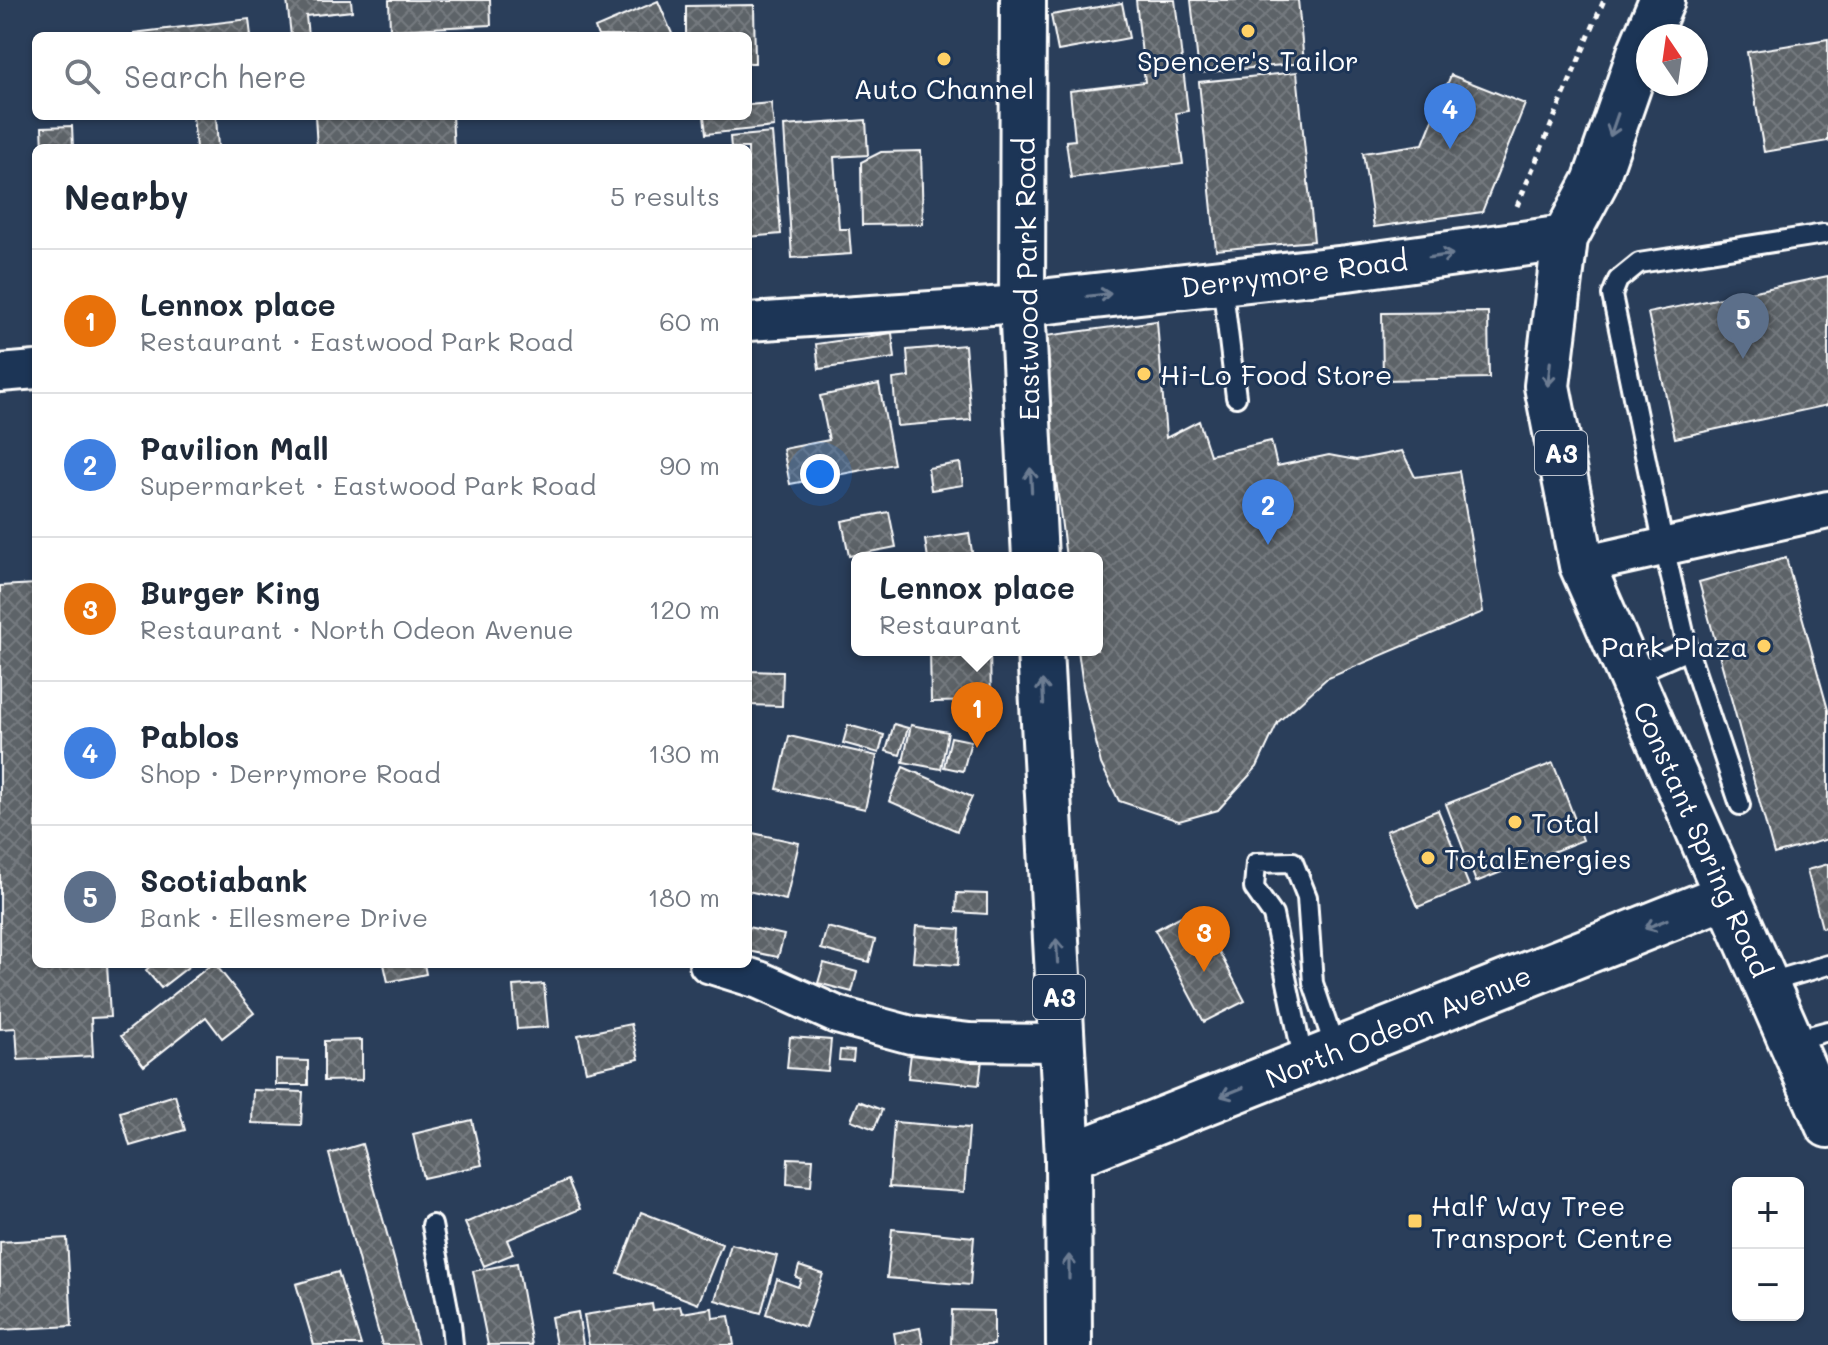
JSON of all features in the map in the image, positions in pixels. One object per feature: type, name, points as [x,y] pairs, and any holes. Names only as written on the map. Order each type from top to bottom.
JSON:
[{"type":"main road","name":"Eastwood Park Road","points":[[1023,0],[1022,304],[1035,552]]},
{"type":"main road","name":"Constant Spring Road","points":[[1662,0],[1641,50],[1595,182],[1565,238],[1547,386],[1582,565],[1766,983],[1810,1036],[1828,1125]]},
{"type":"main road","name":"Derrymore Road","points":[[1022,304],[1347,268],[1565,238]]},
{"type":"main road","name":"A3","points":[[1040,656],[1068,1157],[1069,1345]]},
{"type":"main road","name":"North Odeon Avenue","points":[[1068,1157],[1728,895]]},
{"type":"street","points":[[752,322],[1022,304]]},
{"type":"street","points":[[0,373],[32,370]]},
{"type":"street","points":[[1582,565],[1828,510]]},
{"type":"street","points":[[721,968],[759,980],[837,1015],[911,1035],[970,1042],[1061,1043]]},
{"type":"lane","points":[[1740,805],[1688,650],[1612,295],[1618,280],[1639,263],[1824,234]]},
{"type":"lane","points":[[1222,282],[1236,397]]},
{"type":"lane","points":[[1631,675],[1688,650]]},
{"type":"lane","points":[[1293,862],[1307,897],[1320,1057],[1273,915],[1254,888],[1256,863],[1293,862]]},
{"type":"lane","points":[[1766,983],[1828,965]]},
{"type":"lane","points":[[432,1225],[453,1345]]},
{"type":"path","points":[[1500,248],[1604,0]]},
{"type":"building","points":[[287,0],[351,0],[352,11],[306,16],[308,32],[291,32]]},
{"type":"building","points":[[389,0],[490,0],[491,25],[390,30]]},
{"type":"building","points":[[1136,0],[1175,0],[1188,111],[1176,113],[1183,164],[1071,178],[1066,141],[1075,140],[1070,91],[1145,82]]},
{"type":"building","name":"Spencer's Tailor","points":[[1191,0],[1298,0],[1304,63],[1199,73]]},
{"type":"building","points":[[658,1],[671,32],[596,32],[595,28]]},
{"type":"building","points":[[1122,3],[1129,38],[1058,51],[1051,15]]},
{"type":"building","points":[[754,5],[755,63],[752,63],[752,32],[686,32],[686,6]]},
{"type":"building","points":[[249,19],[251,32],[142,32]]},
{"type":"building","points":[[1828,39],[1828,141],[1764,152],[1747,52]]},
{"type":"building","points":[[1297,72],[1314,241],[1216,250],[1199,82]]},
{"type":"building","points":[[1451,75],[1525,104],[1482,212],[1374,227],[1363,153],[1423,144]]},
{"type":"building","points":[[771,103],[774,127],[706,134],[704,120],[752,120],[752,105]]},
{"type":"building","points":[[193,120],[216,120],[218,144],[196,144]]},
{"type":"building","points":[[315,120],[452,120],[454,144],[317,144]]},
{"type":"building","points":[[866,120],[868,155],[834,157],[839,229],[849,229],[851,254],[792,258],[784,126]]},
{"type":"building","points":[[72,126],[73,144],[43,144],[42,127]]},
{"type":"building","points":[[772,133],[781,234],[752,237],[752,144],[731,144],[730,137]]},
{"type":"building","points":[[921,151],[923,224],[862,225],[861,162],[881,152]]},
{"type":"building","points":[[1828,276],[1828,405],[1675,438],[1648,313]]},
{"type":"building","points":[[1488,312],[1489,378],[1383,380],[1382,313]]},
{"type":"building","points":[[1157,321],[1166,438],[1199,421],[1210,455],[1271,441],[1277,466],[1329,455],[1356,460],[1402,451],[1415,477],[1459,471],[1483,612],[1326,679],[1278,722],[1257,767],[1218,810],[1179,821],[1119,801],[1101,764],[1079,656],[1103,656],[1103,552],[1065,552],[1038,337]]},
{"type":"building","points":[[892,333],[895,358],[819,369],[816,344]]},
{"type":"building","points":[[965,345],[971,420],[897,426],[893,379],[909,377],[907,350]]},
{"type":"building","points":[[879,384],[894,464],[790,484],[783,449],[829,440],[820,396]]},
{"type":"building","points":[[960,463],[963,485],[931,490],[928,468]]},
{"type":"building","points":[[889,512],[896,547],[851,552],[849,556],[842,521]]},
{"type":"building","points":[[969,533],[972,552],[927,552],[925,540]]},
{"type":"building","name":"Park Plaza","points":[[1786,558],[1828,710],[1828,839],[1774,854],[1699,582]]},
{"type":"building","points":[[32,584],[32,968],[107,968],[110,1017],[91,1018],[93,1056],[18,1060],[16,1028],[0,1029],[0,586]]},
{"type":"building","points":[[930,656],[990,656],[991,701],[931,702]]},
{"type":"building","points":[[752,671],[783,672],[782,706],[752,705]]},
{"type":"building","points":[[894,724],[908,728],[900,755],[886,751]]},
{"type":"building","points":[[848,725],[884,735],[879,753],[843,743]]},
{"type":"building","points":[[911,725],[948,732],[941,769],[903,762]]},
{"type":"building","points":[[789,736],[877,756],[865,809],[777,789]]},
{"type":"building","points":[[951,737],[971,741],[963,771],[944,767]]},
{"type":"building","name":"Total","points":[[1553,763],[1583,840],[1476,882],[1446,804]]},
{"type":"building","points":[[903,767],[972,797],[957,831],[889,801]]},
{"type":"building","name":"TotalEnergies","points":[[1438,810],[1469,886],[1418,907],[1386,831]]},
{"type":"building","points":[[752,833],[799,843],[786,900],[752,892]]},
{"type":"building","points":[[1828,864],[1828,927],[1822,928],[1807,870]]},
{"type":"building","points":[[957,893],[987,894],[987,914],[956,912]]},
{"type":"building","points":[[1196,908],[1245,1001],[1204,1022],[1155,930]]},
{"type":"building","points":[[916,926],[960,929],[958,965],[913,962]]},
{"type":"building","points":[[827,927],[875,940],[869,962],[821,949]]},
{"type":"building","points":[[752,928],[784,935],[778,957],[752,952]]},
{"type":"building","points":[[824,963],[857,972],[852,992],[818,983]]},
{"type":"building","points":[[148,968],[187,968],[161,988],[146,970]]},
{"type":"building","points":[[207,968],[218,968],[254,1013],[222,1038],[206,1017],[144,1066],[121,1036]]},
{"type":"building","points":[[385,968],[425,968],[426,974],[388,982]]},
{"type":"building","points":[[544,984],[548,1027],[517,1029],[513,986]]},
{"type":"building","points":[[631,1024],[639,1059],[586,1071],[578,1035]]},
{"type":"building","points":[[790,1037],[831,1040],[828,1071],[787,1068]]},
{"type":"building","points":[[362,1040],[362,1080],[324,1081],[324,1041]]},
{"type":"building","points":[[840,1050],[854,1051],[853,1061],[839,1060]]},
{"type":"building","points":[[911,1053],[982,1060],[979,1085],[908,1078]]},
{"type":"building","points":[[276,1060],[308,1061],[308,1085],[276,1085]]},
{"type":"building","points":[[253,1090],[303,1092],[301,1125],[252,1123]]},
{"type":"building","points":[[175,1095],[185,1130],[130,1146],[120,1112]]},
{"type":"building","points":[[859,1101],[882,1110],[874,1129],[851,1120]]},
{"type":"building","points":[[472,1120],[482,1165],[423,1178],[413,1134]]},
{"type":"building","points":[[894,1122],[969,1128],[964,1192],[889,1187]]},
{"type":"building","points":[[362,1144],[418,1345],[382,1345],[329,1154]]},
{"type":"building","points":[[788,1158],[813,1159],[811,1186],[787,1184]]},
{"type":"building","points":[[568,1180],[580,1209],[507,1240],[513,1254],[484,1266],[465,1223]]},
{"type":"building","points":[[641,1212],[722,1244],[698,1304],[618,1273]]},
{"type":"building","points":[[892,1229],[974,1237],[970,1285],[887,1278]]},
{"type":"building","points":[[67,1238],[72,1326],[0,1330],[0,1242]]},
{"type":"building","points":[[731,1244],[777,1256],[761,1313],[715,1300]]},
{"type":"building","points":[[517,1263],[532,1345],[488,1345],[473,1271]]},
{"type":"building","points":[[799,1266],[823,1274],[805,1327],[766,1314],[777,1279],[798,1287],[801,1279],[796,1277]]},
{"type":"building","points":[[338,1272],[361,1345],[314,1345],[296,1284]]},
{"type":"building","points":[[652,1304],[653,1310],[680,1306],[682,1313],[712,1308],[713,1318],[729,1316],[734,1345],[589,1345],[584,1315]]},
{"type":"building","points":[[952,1310],[994,1311],[994,1345],[951,1345]]},
{"type":"building","points":[[578,1312],[583,1345],[556,1345],[551,1317]]},
{"type":"building","points":[[920,1328],[923,1345],[896,1345],[894,1333]]},
{"type":"place","name":"Spencer's Tailor","points":[[1248,31]]},
{"type":"place","name":"Auto Channel","points":[[944,59]]},
{"type":"place","name":"Pablos","points":[[1450,149]]},
{"type":"place","name":"Scotiabank","points":[[1743,359]]},
{"type":"place","name":"Hi-Lo Food Store","points":[[1144,374]]},
{"type":"place","name":"Pavilion Mall","points":[[1268,545]]},
{"type":"place","name":"Park Plaza","points":[[1764,646]]},
{"type":"place","name":"Lennox place","points":[[977,748]]},
{"type":"place","name":"Total","points":[[1515,822]]},
{"type":"place","name":"TotalEnergies","points":[[1428,858]]},
{"type":"place","name":"Burger King","points":[[1204,972]]},
{"type":"place","name":"Half Way Tree Transport Centre","points":[[1415,1221]]}]
